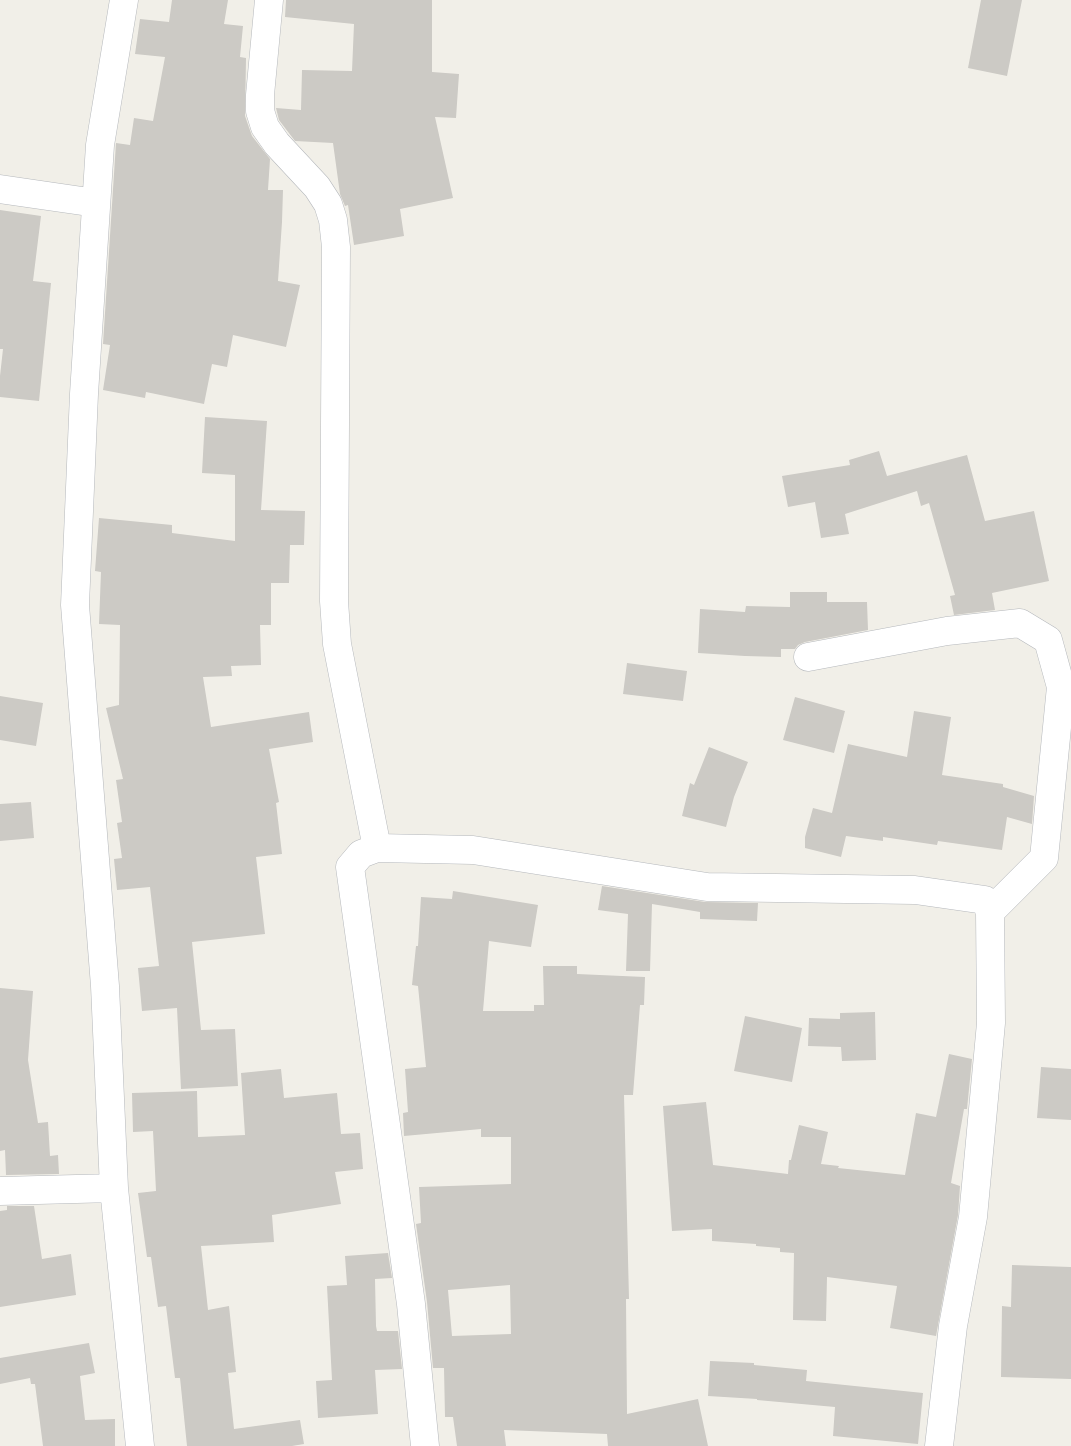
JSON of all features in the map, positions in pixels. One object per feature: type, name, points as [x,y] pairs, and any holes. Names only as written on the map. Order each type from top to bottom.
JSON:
[{"type":"street","points":[[124,0],[100,145],[84,394],[75,606],[105,986],[114,1188],[140,1446]]},
{"type":"street","points":[[269,0],[260,111],[265,127],[277,144],[318,187],[328,204],[333,220],[336,247],[334,601],[337,644],[377,848]]},
{"type":"street","points":[[0,189],[96,203]]},
{"type":"street","points":[[808,657],[947,632],[1020,624],[1048,640],[1061,687],[1044,858],[990,912]]},
{"type":"street","points":[[424,1446],[411,1304],[350,867],[362,854],[377,848],[473,850],[708,887],[916,890],[984,900],[990,912],[991,1023],[973,1217],[953,1326],[939,1446]]},
{"type":"street","points":[[0,1191],[114,1188]]},
{"type":"building","points":[[172,0],[228,0],[224,24],[243,26],[240,57],[246,58],[245,116],[252,136],[270,159],[268,190],[283,190],[278,281],[300,285],[286,347],[233,335],[227,367],[212,364],[204,404],[146,392],[145,398],[103,390],[110,345],[103,344],[116,143],[130,145],[134,118],[153,121],[165,57],[135,54],[140,19],[169,22]]},
{"type":"building","points":[[286,0],[432,0],[432,72],[459,74],[456,118],[435,117],[453,198],[400,209],[404,236],[354,245],[348,205],[345,206],[340,194],[333,143],[295,141],[279,120],[276,108],[301,110],[302,70],[352,71],[354,24],[285,17]]},
{"type":"building","points":[[981,0],[1022,0],[1007,76],[968,68]]},
{"type":"building","points":[[0,210],[41,216],[33,281],[51,283],[39,401],[0,397],[3,349],[0,349]]},
{"type":"building","points":[[205,417],[267,421],[261,510],[305,511],[304,545],[290,545],[289,583],[271,583],[271,625],[260,625],[261,665],[231,666],[232,676],[203,677],[211,727],[309,712],[313,742],[269,749],[279,802],[276,803],[282,854],[256,857],[265,934],[192,942],[201,1030],[235,1029],[238,1086],[181,1089],[177,1008],[142,1011],[138,968],[159,966],[150,887],[117,890],[114,859],[122,858],[117,823],[122,822],[116,780],[123,779],[106,708],[119,705],[120,625],[99,624],[101,572],[95,571],[99,518],[172,525],[172,533],[235,541],[235,475],[202,473]]},
{"type":"building","points":[[879,451],[887,476],[967,455],[985,521],[1034,511],[1049,581],[992,593],[995,610],[954,615],[950,596],[955,595],[929,503],[921,506],[917,491],[845,514],[849,534],[821,538],[815,502],[788,507],[782,476],[850,465],[849,460]]},
{"type":"building","points":[[790,592],[827,592],[827,602],[867,602],[868,630],[805,642],[798,645],[795,649],[781,649],[781,657],[698,653],[700,609],[745,612],[746,606],[790,607]]},
{"type":"building","points":[[627,663],[687,671],[683,701],[623,694]]},
{"type":"building","points":[[0,696],[43,703],[36,746],[0,740]]},
{"type":"building","points":[[795,697],[845,711],[834,753],[783,740]]},
{"type":"building","points":[[914,711],[951,717],[942,775],[1003,784],[1003,787],[1034,796],[1032,824],[1007,817],[1002,850],[938,841],[937,845],[883,837],[883,841],[846,836],[841,857],[805,848],[805,837],[813,808],[832,813],[848,744],[907,757]]},
{"type":"building","points":[[709,747],[748,762],[734,797],[726,827],[682,816],[690,783],[694,785]]},
{"type":"building","points":[[31,802],[34,838],[0,841],[0,804]]},
{"type":"building","points":[[602,886],[705,902],[758,903],[757,921],[700,919],[700,912],[652,904],[650,971],[626,971],[628,914],[598,910]]},
{"type":"building","points":[[453,891],[538,905],[531,947],[489,941],[483,1011],[534,1011],[534,1005],[544,1005],[543,966],[577,966],[577,974],[645,977],[644,1005],[640,1005],[633,1095],[624,1095],[629,1299],[626,1299],[627,1414],[698,1399],[708,1446],[608,1446],[607,1434],[504,1430],[506,1446],[457,1446],[453,1417],[445,1417],[444,1368],[433,1368],[427,1302],[416,1224],[421,1223],[419,1187],[511,1184],[511,1137],[481,1137],[481,1129],[404,1136],[403,1113],[408,1112],[405,1069],[426,1067],[418,986],[412,985],[416,946],[418,946],[421,897],[452,899]],"holes":[[[510,1285],[511,1334],[452,1336],[448,1290]]]},
{"type":"building","points":[[0,988],[33,991],[28,1060],[38,1123],[48,1122],[50,1156],[58,1155],[59,1174],[6,1175],[5,1150],[0,1151]]},
{"type":"building","points":[[875,1012],[876,1060],[842,1061],[841,1047],[808,1046],[809,1018],[840,1019],[840,1013]]},
{"type":"building","points":[[745,1016],[802,1028],[792,1082],[734,1071]]},
{"type":"building","points":[[949,1054],[972,1059],[967,1109],[964,1109],[951,1183],[960,1186],[958,1215],[936,1336],[890,1328],[897,1286],[827,1277],[826,1321],[793,1320],[794,1253],[780,1252],[780,1248],[756,1246],[756,1244],[712,1241],[712,1229],[672,1231],[663,1106],[706,1102],[713,1165],[788,1174],[789,1160],[791,1160],[799,1125],[828,1132],[821,1164],[839,1166],[838,1168],[905,1175],[916,1113],[936,1117]]},
{"type":"building","points":[[1041,1067],[1071,1069],[1071,1120],[1037,1118]]},
{"type":"building","points":[[281,1069],[284,1098],[337,1093],[341,1134],[360,1133],[363,1169],[335,1172],[341,1204],[272,1215],[274,1242],[201,1246],[208,1310],[229,1306],[236,1372],[228,1373],[234,1429],[300,1420],[304,1444],[292,1446],[187,1446],[180,1378],[175,1378],[166,1306],[158,1307],[151,1257],[147,1257],[138,1193],[156,1191],[153,1131],[133,1132],[132,1093],[197,1091],[198,1137],[245,1135],[241,1073]]},
{"type":"building","points":[[7,1206],[34,1206],[42,1259],[71,1254],[76,1295],[0,1307],[0,1211],[7,1210]]},
{"type":"building","points":[[388,1253],[392,1278],[375,1279],[376,1326],[377,1331],[398,1331],[402,1369],[375,1370],[378,1414],[318,1418],[316,1381],[332,1380],[327,1286],[347,1285],[345,1256]]},
{"type":"building","points":[[1012,1265],[1071,1267],[1071,1379],[1001,1377],[1002,1306],[1011,1307]]},
{"type":"building","points":[[89,1343],[95,1373],[80,1376],[85,1420],[115,1419],[115,1446],[43,1446],[35,1384],[31,1384],[30,1378],[0,1384],[0,1358]]},
{"type":"building","points":[[710,1361],[754,1363],[754,1365],[807,1370],[806,1381],[923,1393],[918,1444],[833,1436],[835,1407],[708,1396]]}]
